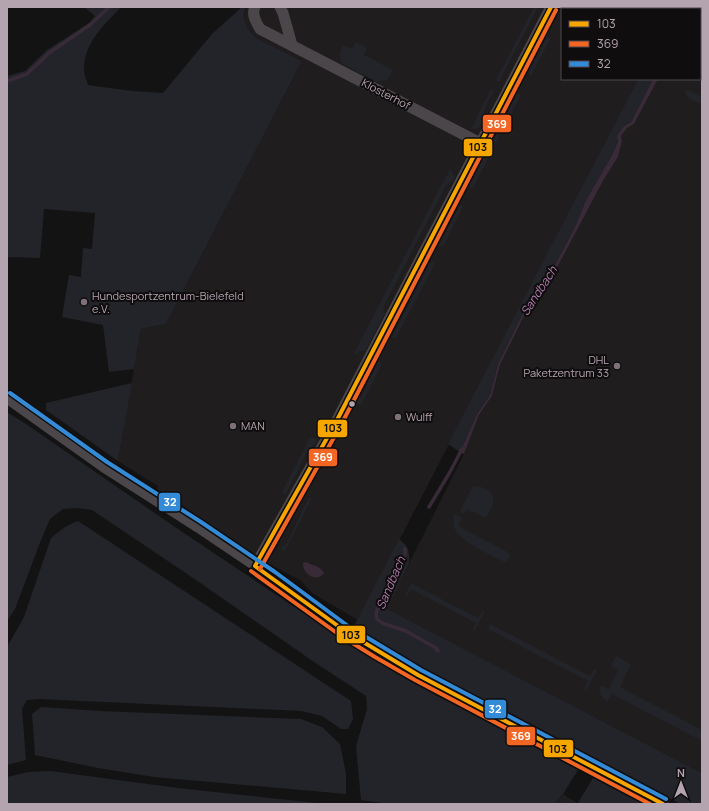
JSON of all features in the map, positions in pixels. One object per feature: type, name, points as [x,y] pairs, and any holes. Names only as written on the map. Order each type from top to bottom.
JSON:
[{"type":"street","name":"Klosterhof","points":[[255,7],[254,15],[260,29],[480,143]]},
{"type":"street","points":[[280,7],[292,45]]},
{"type":"street","points":[[255,566],[336,422],[551,7]]},
{"type":"street","points":[[7,398],[104,467],[198,527],[378,652],[418,675],[663,804]]},
{"type":"shaded area","points":[[84,7],[121,7],[97,34],[88,49],[84,69],[88,85],[132,91],[163,93],[212,34],[242,7],[246,7],[244,16],[246,24],[253,35],[302,61],[166,324],[141,329],[134,369],[109,372],[103,325],[62,317],[69,275],[81,277],[83,248],[92,249],[95,213],[44,209],[40,258],[7,257],[7,76],[25,71],[47,50],[89,23],[95,16]]},
{"type":"shaded area","points":[[246,7],[675,7],[561,8],[561,80],[637,80],[358,620],[312,593],[300,580],[269,564],[157,489],[158,486],[118,461],[141,329],[166,324],[302,61],[257,38],[248,29],[244,20]]},
{"type":"shaded area","points":[[534,7],[538,7],[499,82],[496,80]]},
{"type":"shaded area","points":[[701,28],[702,28],[701,67]]},
{"type":"shaded area","points":[[547,36],[551,38],[531,76],[528,74]]},
{"type":"shaded area","points":[[356,42],[367,48],[364,55],[393,70],[387,80],[377,82],[343,64],[340,59],[340,54],[343,45],[352,49]]},
{"type":"shaded area","points":[[701,67],[702,68],[702,773],[386,609],[464,454],[479,415],[492,396],[500,365],[525,314],[550,281],[603,181],[618,157],[622,141],[621,136],[627,128],[634,124],[657,80],[701,80]]},
{"type":"shaded area","points":[[637,80],[652,80],[631,122],[624,126],[612,155],[586,200],[574,229],[547,280],[523,313],[498,364],[490,395],[477,414],[460,452],[448,444]]},
{"type":"shaded area","points":[[491,89],[494,91],[485,108],[481,126],[476,129],[471,129]]},
{"type":"shaded area","points":[[685,89],[702,97],[702,104],[688,97]]},
{"type":"shaded area","points":[[517,93],[521,95],[496,143],[493,141]]},
{"type":"shaded area","points":[[484,157],[488,159],[473,188],[469,186]]},
{"type":"shaded area","points":[[450,169],[455,177],[453,181],[446,185],[383,308],[385,313],[365,351],[359,351],[358,355],[354,353]]},
{"type":"shaded area","points":[[460,205],[463,207],[443,247],[439,245]]},
{"type":"shaded area","points":[[431,261],[435,263],[396,338],[392,337]]},
{"type":"shaded area","points":[[378,362],[382,364],[361,405],[353,401],[361,397]]},
{"type":"shaded area","points":[[132,383],[118,461],[46,410],[46,403]]},
{"type":"shaded area","points":[[7,412],[363,653],[411,682],[578,770],[563,794],[554,804],[390,804],[361,800],[356,746],[367,709],[366,696],[92,510],[77,508],[63,509],[50,519],[15,609],[7,621]]},
{"type":"shaded area","points":[[310,437],[317,440],[304,458],[286,494],[282,492]]},
{"type":"shaded area","points":[[473,486],[488,490],[492,496],[493,499],[491,509],[486,518],[467,509],[464,514],[460,511]]},
{"type":"shaded area","points":[[309,497],[312,498],[285,551],[280,549],[287,543]]},
{"type":"shaded area","points":[[454,514],[462,518],[458,526],[511,554],[506,563],[477,548],[462,538],[454,527]]},
{"type":"shaded area","points":[[78,521],[351,701],[353,719],[348,729],[341,729],[322,716],[301,711],[40,699],[27,700],[22,709],[26,760],[7,765],[7,647],[24,617],[51,538],[70,524]]},
{"type":"shaded area","points":[[399,539],[408,549],[409,563],[387,609],[702,773],[702,804],[681,804],[424,673],[390,653],[353,628]]},
{"type":"shaded area","points":[[411,584],[478,618],[483,610],[484,613],[475,630],[472,631],[476,623],[411,589],[407,597],[405,596]]},
{"type":"shaded area","points":[[490,624],[590,676],[594,669],[596,669],[596,672],[587,689],[584,689],[588,681],[488,629]]},
{"type":"shaded area","points":[[616,656],[631,664],[620,687],[702,730],[702,741],[612,694],[607,701],[603,698],[600,687],[602,685],[609,689],[618,670],[611,666]]},
{"type":"shaded area","points":[[41,707],[100,711],[301,719],[322,727],[340,744],[346,773],[346,794],[154,777],[98,768],[35,755],[32,714]]},
{"type":"shaded area","points":[[50,771],[178,788],[326,804],[7,804],[7,777],[28,772]]},
{"type":"shaded area","points":[[593,778],[643,804],[578,803]]},
{"type":"shaded area","points":[[563,794],[579,804],[554,804]]},
{"type":"water","points":[[652,80],[657,80],[634,124],[627,128],[621,136],[622,141],[618,157],[603,181],[550,281],[525,314],[500,365],[492,396],[479,415],[464,454],[460,452],[477,414],[490,395],[498,364],[523,313],[547,280],[574,229],[586,200],[612,155],[618,141],[617,136],[624,126],[631,122]]},
{"type":"water","points":[[306,562],[318,567],[324,573],[317,577],[310,576],[303,567],[303,563]]},
{"type":"waterway","points":[[7,81],[27,74],[49,53],[90,25],[109,7]]},
{"type":"waterway","name":"Sandbach","points":[[429,507],[462,449]]},
{"type":"waterway","name":"Sandbach","points":[[405,549],[405,555],[378,607],[376,614],[377,619],[382,623],[406,631],[436,648],[438,651]]},
{"type":"transit line","name":"103","points":[[255,566],[336,422],[551,7]]},
{"type":"transit line","name":"369","points":[[260,569],[341,425],[556,10]]},
{"type":"transit line","name":"32","points":[[10,393],[107,462],[201,522],[275,572],[348,626],[421,670],[666,799]]},
{"type":"transit line","name":"103","points":[[255,566],[345,631],[418,675],[663,804]]},
{"type":"transit line","name":"369","points":[[251,571],[341,636],[375,657],[415,680],[650,804]]},
{"type":"place","name":"Hundesportzentrum-Bielefeld e.V.","points":[[84,302]]},
{"type":"place","name":"DHL Paketzentrum 33","points":[[617,366]]},
{"type":"place","name":"Wulff","points":[[398,417]]},
{"type":"place","name":"MAN","points":[[233,426]]}]
